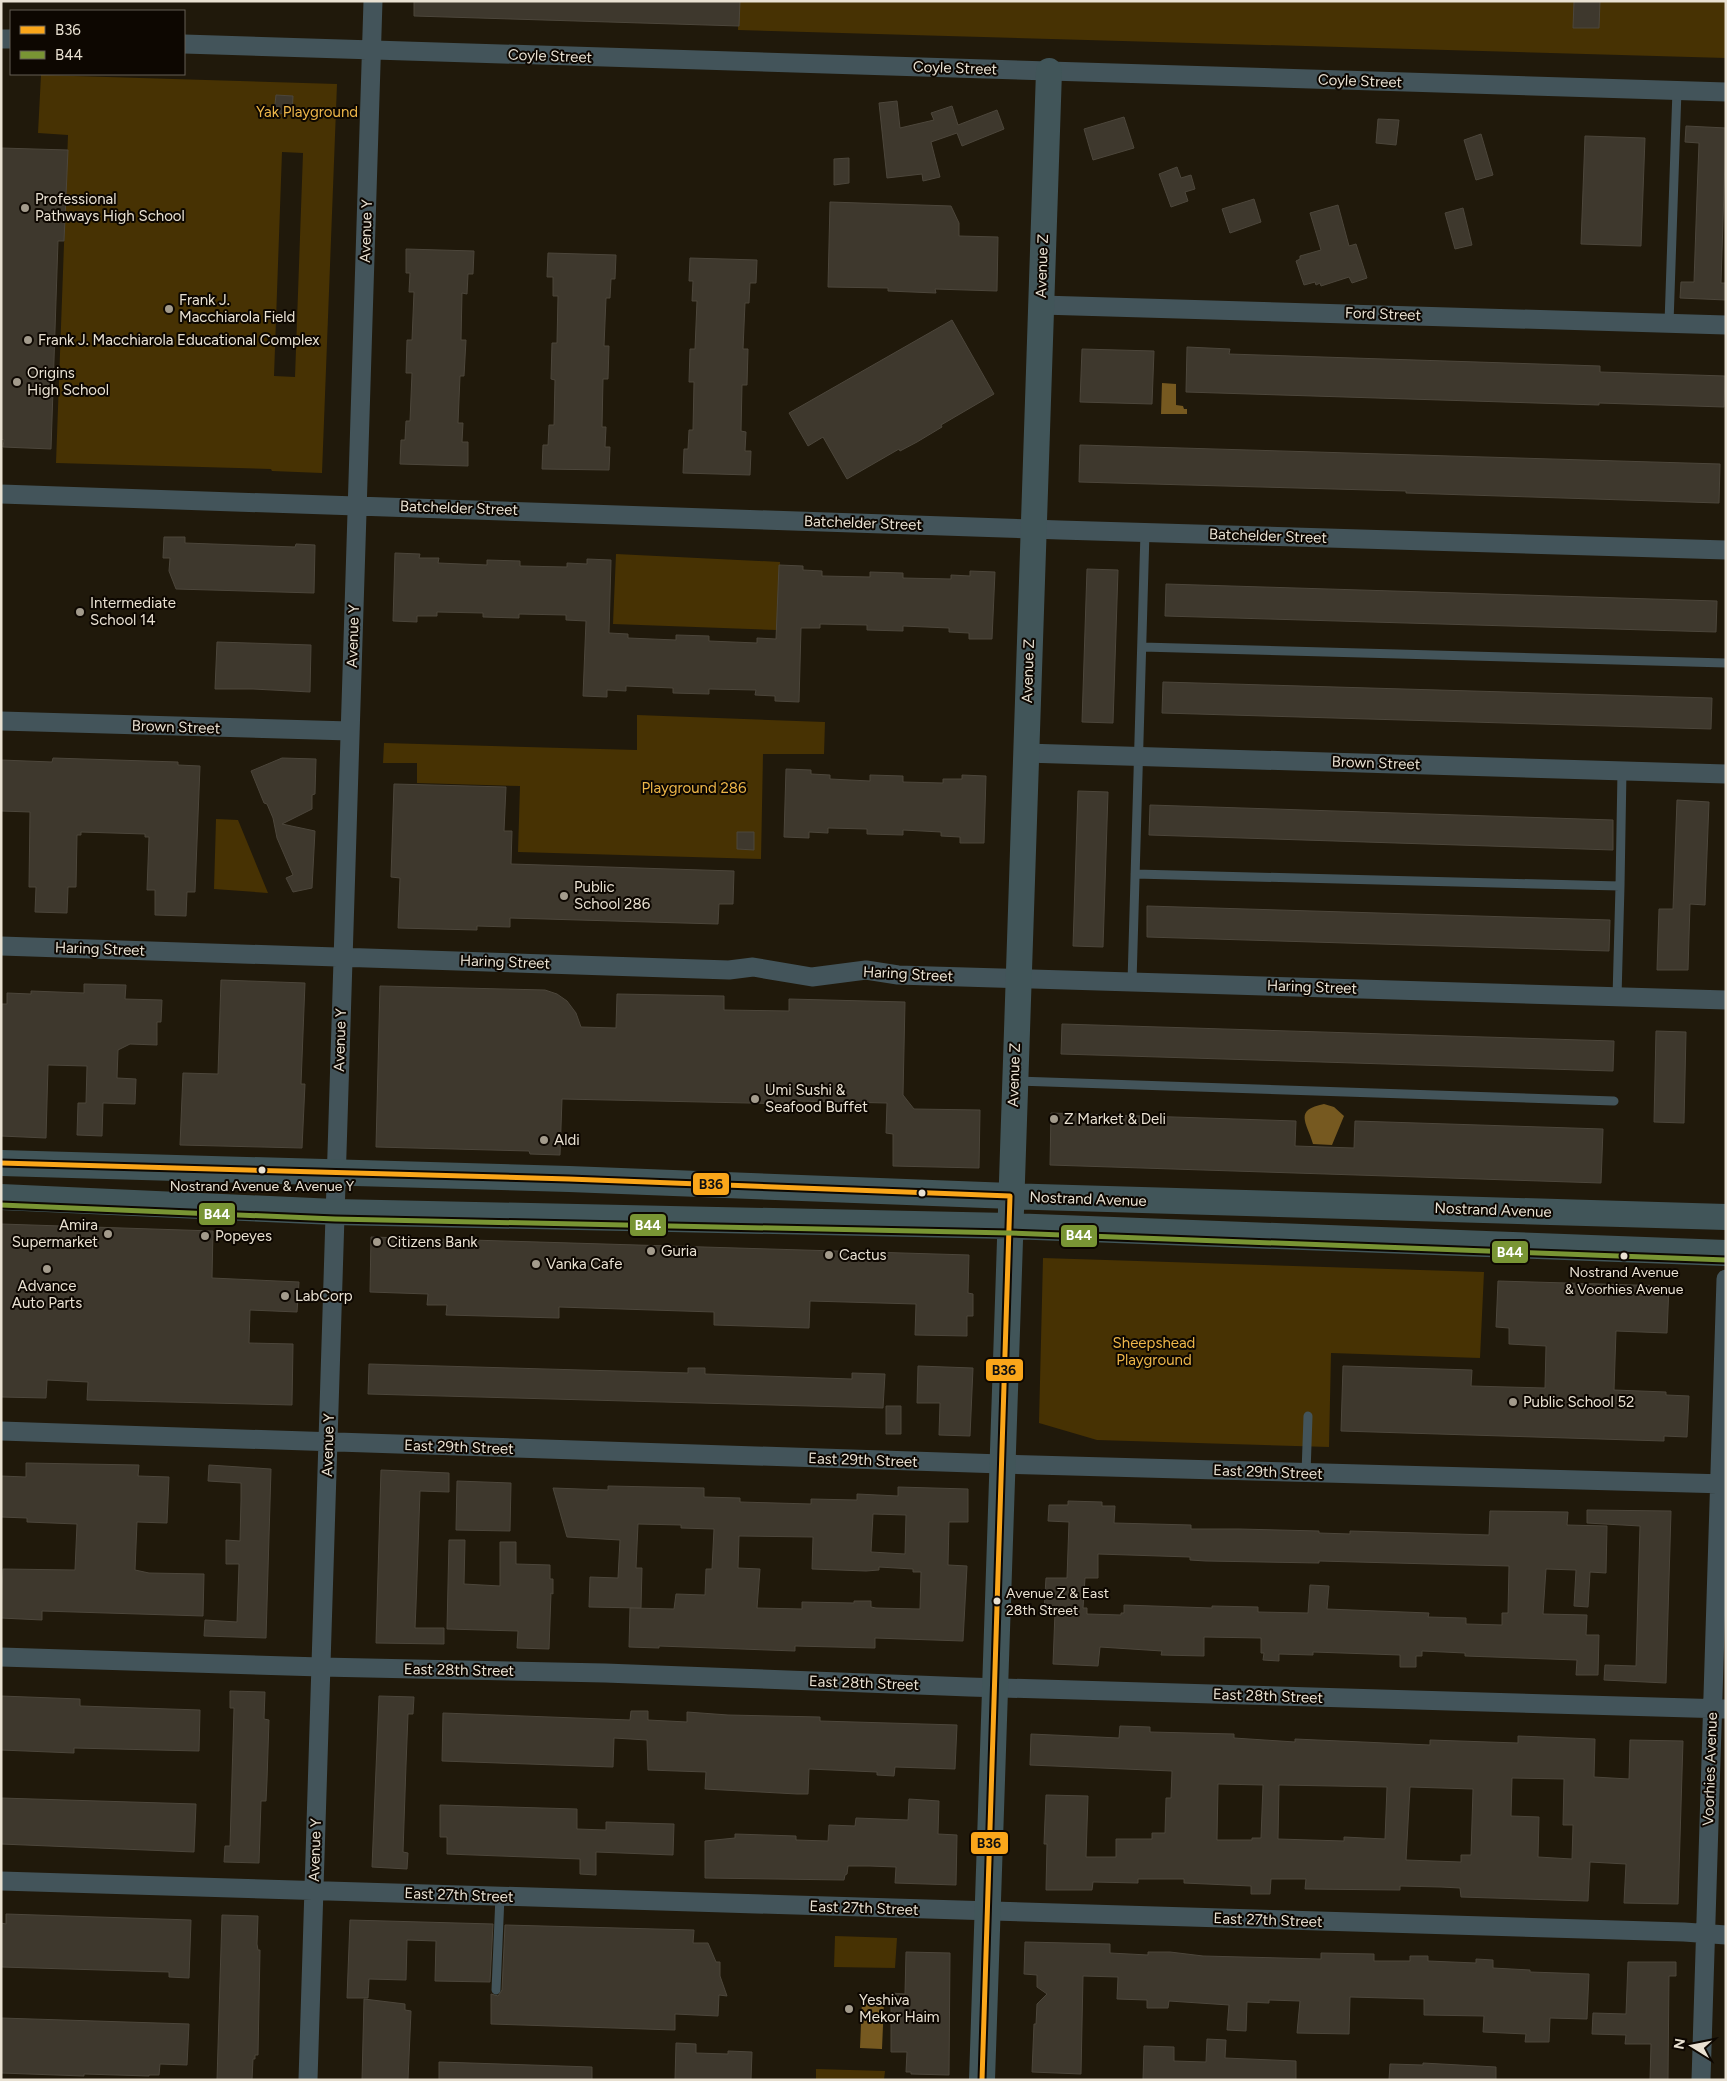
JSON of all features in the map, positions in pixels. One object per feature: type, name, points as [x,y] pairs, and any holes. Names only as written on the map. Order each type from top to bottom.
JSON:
[{"type":"main road","name":"Avenue Z","points":[[982,2080],[1049,71]]},
{"type":"main road","name":"Nostrand Avenue","points":[[1,1164],[568,1179],[1010,1196],[1726,1216]]},
{"type":"main road","name":"Nostrand Avenue","points":[[1,1197],[335,1212],[1009,1226],[1726,1253]]},
{"type":"street","name":"Avenue Y","points":[[308,2080],[373,1]]},
{"type":"street","name":"Coyle Street","points":[[185,44],[1726,92]]},
{"type":"street","name":"Ford Street","points":[[1041,305],[1726,325]]},
{"type":"street","name":"Batchelder Street","points":[[1,494],[1726,550]]},
{"type":"street","name":"Brown Street","points":[[1,721],[350,731]]},
{"type":"street","name":"Brown Street","points":[[1026,753],[1726,774]]},
{"type":"street","name":"Haring Street","points":[[1,946],[729,970],[753,967],[812,977],[866,970],[898,975],[1726,1000]]},
{"type":"street","name":"Voorhies Avenue","points":[[1701,2080],[1705,1934],[1719,1709],[1726,1279]]},
{"type":"street","name":"East 29th Street","points":[[1,1431],[1002,1464],[1723,1484]]},
{"type":"street","name":"East 28th Street","points":[[1,1657],[321,1667],[605,1673],[1719,1709]]},
{"type":"street","name":"East 27th Street","points":[[1,1881],[1726,1935]]},
{"type":"lane","points":[[1669,323],[1678,90]]},
{"type":"lane","points":[[1132,982],[1145,532]]},
{"type":"lane","points":[[1142,646],[1726,663]]},
{"type":"lane","points":[[1618,997],[1622,771]]},
{"type":"lane","points":[[1135,874],[1620,886]]},
{"type":"lane","points":[[1014,1081],[1614,1101]]},
{"type":"lane","points":[[1306,1473],[1308,1416]]},
{"type":"lane","points":[[496,1990],[500,1896]]},
{"type":"green space","points":[[739,1],[1726,1],[1726,58],[738,30]]},
{"type":"green space","name":"Frank J. Macchiarola Field","points":[[41,75],[337,84],[322,473],[272,471],[271,469],[56,463],[68,135],[38,133]],"holes":[[[282,152],[303,153],[295,377],[274,376]]]},
{"type":"green space","points":[[616,554],[780,562],[777,630],[613,624]]},
{"type":"green space","name":"Playground 286","points":[[637,715],[825,722],[824,754],[763,754],[761,859],[518,852],[520,786],[417,783],[417,763],[383,763],[384,743],[637,750]]},
{"type":"green space","points":[[216,819],[238,820],[268,893],[214,889]]},
{"type":"green space","name":"Sheepshead Playground","points":[[1043,1258],[1484,1272],[1480,1358],[1331,1353],[1329,1447],[1097,1440],[1039,1423]]},
{"type":"green space","points":[[835,1936],[897,1938],[895,1968],[834,1967]]},
{"type":"green space","points":[[816,2069],[885,2071],[884,2080],[816,2080]]},
{"type":"shaded area","points":[[1162,383],[1176,384],[1176,405],[1187,409],[1187,414],[1161,414]]},
{"type":"shaded area","points":[[1324,1104],[1334,1107],[1344,1116],[1332,1145],[1313,1144],[1306,1124],[1305,1114],[1308,1110]]},
{"type":"shaded area","points":[[862,2000],[884,2001],[882,2049],[860,2048]]},
{"type":"building","points":[[414,1],[740,1],[739,26],[414,16]]},
{"type":"building","points":[[1574,1],[1600,1],[1599,28],[1573,28]]},
{"type":"building","points":[[276,95],[293,96],[292,114],[274,113]]},
{"type":"building","points":[[897,101],[900,128],[934,120],[931,113],[952,106],[958,125],[997,110],[1004,129],[962,146],[957,133],[931,142],[940,177],[923,181],[922,174],[887,178],[879,103]]},
{"type":"building","points":[[1124,117],[1134,148],[1093,160],[1084,129]]},
{"type":"building","points":[[1378,119],[1399,120],[1396,145],[1376,143]]},
{"type":"building","points":[[1686,126],[1726,128],[1721,283],[1726,283],[1726,300],[1680,298],[1681,282],[1694,282],[1699,143],[1685,142]]},
{"type":"building","points":[[1481,134],[1493,175],[1476,180],[1464,140]]},
{"type":"building","points":[[1585,136],[1645,138],[1641,246],[1581,244]]},
{"type":"building","name":"Frank J. Macchiarola Educational Complex","points":[[1,148],[68,150],[64,241],[58,241],[51,449],[3,447],[4,440],[1,439]]},
{"type":"building","points":[[849,158],[849,183],[834,185],[834,159]]},
{"type":"building","points":[[1177,167],[1181,178],[1191,175],[1195,189],[1185,192],[1188,201],[1171,207],[1159,174]]},
{"type":"building","points":[[1254,199],[1261,222],[1230,233],[1222,209]]},
{"type":"building","points":[[830,202],[951,206],[959,223],[959,236],[998,237],[997,291],[935,289],[936,293],[888,291],[888,288],[828,287]]},
{"type":"building","points":[[1338,205],[1349,246],[1356,244],[1367,278],[1352,283],[1349,277],[1321,286],[1320,283],[1316,285],[1315,282],[1304,285],[1296,261],[1300,259],[1300,256],[1321,250],[1310,213]]},
{"type":"building","points":[[1463,208],[1472,245],[1455,249],[1445,213]]},
{"type":"building","points":[[406,249],[474,251],[473,274],[468,274],[467,294],[462,293],[461,340],[466,340],[464,376],[460,376],[458,423],[463,423],[462,442],[468,442],[468,466],[400,464],[401,440],[405,440],[406,421],[410,421],[412,373],[406,373],[407,340],[412,340],[414,292],[409,292],[410,273],[406,273]]},
{"type":"building","points":[[548,253],[616,255],[615,279],[611,279],[610,298],[606,298],[604,346],[609,346],[608,379],[603,379],[602,427],[606,427],[605,447],[610,447],[609,470],[542,469],[543,445],[548,445],[549,425],[554,425],[555,380],[551,379],[552,343],[557,343],[558,296],[553,296],[553,277],[547,277]]},
{"type":"building","points":[[690,258],[757,260],[756,283],[750,283],[749,303],[745,303],[743,349],[748,349],[747,385],[742,385],[741,431],[746,432],[745,451],[751,451],[750,475],[683,473],[684,449],[688,449],[689,430],[693,430],[694,382],[689,382],[690,349],[695,349],[697,301],[692,301],[693,281],[689,281]]},
{"type":"building","points":[[952,320],[994,394],[941,425],[942,427],[917,442],[900,451],[899,449],[847,479],[823,437],[808,446],[789,413]]},
{"type":"building","points":[[1187,347],[1230,349],[1229,354],[1600,366],[1600,372],[1725,376],[1724,407],[1186,392]]},
{"type":"building","points":[[1082,349],[1154,351],[1152,404],[1080,402]]},
{"type":"building","points":[[1080,445],[1720,464],[1719,503],[1406,493],[1406,491],[1079,482]]},
{"type":"building","points":[[164,537],[185,537],[185,543],[295,547],[296,544],[315,545],[314,593],[176,589],[169,571],[170,558],[163,558]]},
{"type":"building","points":[[395,553],[420,554],[419,558],[439,558],[438,563],[487,565],[487,560],[520,561],[520,566],[567,567],[567,563],[587,564],[587,559],[611,560],[609,633],[628,634],[628,638],[676,640],[676,635],[709,636],[709,641],[757,643],[757,638],[776,639],[779,565],[803,566],[803,570],[822,571],[822,576],[870,577],[870,572],[903,573],[903,578],[951,579],[951,575],[970,576],[970,571],[995,572],[992,639],[969,639],[969,633],[949,632],[949,628],[903,626],[903,631],[867,630],[867,625],[820,624],[820,628],[801,628],[799,702],[775,701],[775,696],[755,695],[756,690],[709,689],[709,694],[673,693],[673,688],[626,686],[626,691],[607,690],[607,697],[583,696],[586,621],[566,620],[566,615],[519,614],[519,618],[483,617],[483,613],[437,612],[437,616],[417,616],[417,622],[393,621]]},
{"type":"building","points":[[1087,569],[1118,570],[1113,723],[1082,722]]},
{"type":"building","points":[[1166,584],[1717,601],[1716,632],[1165,616]]},
{"type":"building","points":[[217,642],[311,645],[310,692],[215,689]]},
{"type":"building","points":[[1163,682],[1712,698],[1711,729],[1162,713]]},
{"type":"building","points":[[53,758],[178,762],[178,765],[200,766],[195,892],[187,892],[186,916],[155,915],[155,890],[147,890],[149,837],[145,837],[145,834],[81,832],[81,835],[77,835],[76,887],[68,887],[67,913],[35,912],[36,887],[29,887],[30,812],[1,811],[1,760],[52,762]]},
{"type":"building","points":[[282,758],[316,759],[315,794],[312,795],[312,809],[282,824],[315,831],[312,888],[293,892],[286,878],[293,875],[277,838],[273,818],[267,804],[264,803],[251,771]]},
{"type":"building","points":[[786,769],[811,770],[811,774],[830,775],[830,779],[870,781],[870,775],[903,776],[903,782],[943,783],[943,779],[962,779],[962,775],[986,776],[984,843],[960,843],[960,837],[941,836],[941,832],[903,830],[903,835],[867,834],[867,829],[828,828],[828,833],[809,832],[809,838],[784,837]]},
{"type":"building","name":"Public School 286","points":[[394,784],[506,787],[504,831],[512,831],[511,864],[734,871],[733,904],[719,904],[718,924],[510,918],[510,927],[477,926],[477,930],[398,928],[400,878],[391,877]]},
{"type":"building","points":[[1078,791],[1108,792],[1103,947],[1073,946]]},
{"type":"building","points":[[1677,800],[1709,802],[1705,905],[1690,904],[1688,970],[1657,970],[1659,909],[1673,909]]},
{"type":"building","points":[[1150,805],[1613,820],[1613,850],[1149,835]]},
{"type":"building","points":[[737,832],[754,832],[754,850],[737,849]]},
{"type":"building","points":[[1147,906],[1610,920],[1609,951],[1147,937]]},
{"type":"building","points":[[221,980],[305,983],[301,1084],[305,1084],[302,1148],[180,1145],[183,1073],[218,1074]]},
{"type":"building","points":[[84,984],[126,985],[125,999],[162,1000],[161,1022],[157,1022],[157,1045],[130,1044],[118,1050],[117,1078],[136,1079],[135,1104],[103,1103],[102,1136],[77,1135],[78,1103],[86,1103],[87,1066],[48,1065],[46,1138],[1,1136],[1,1004],[7,1004],[7,993],[31,994],[31,991],[84,993]]},
{"type":"building","points":[[380,986],[545,990],[557,994],[567,1001],[576,1013],[581,1027],[616,1028],[617,994],[724,996],[724,1010],[789,1011],[789,999],[905,1002],[903,1095],[914,1109],[980,1110],[979,1168],[893,1166],[893,1134],[886,1133],[887,1103],[795,1101],[795,1104],[562,1099],[560,1155],[530,1154],[529,1151],[376,1147]]},
{"type":"building","points":[[1062,1024],[1614,1041],[1613,1071],[1061,1054]]},
{"type":"building","points":[[1656,1031],[1686,1032],[1684,1123],[1654,1122]]},
{"type":"building","points":[[1051,1113],[1296,1121],[1295,1146],[1354,1148],[1355,1121],[1603,1129],[1601,1183],[1050,1165]]},
{"type":"building","points":[[1,1224],[213,1231],[212,1278],[299,1282],[297,1312],[250,1310],[249,1343],[293,1344],[292,1405],[87,1400],[88,1382],[47,1380],[46,1398],[1,1397]]},
{"type":"building","points":[[371,1237],[969,1255],[968,1293],[973,1294],[973,1316],[967,1316],[967,1336],[915,1335],[916,1304],[810,1301],[809,1328],[714,1325],[714,1312],[559,1307],[559,1318],[446,1315],[447,1305],[427,1305],[428,1294],[370,1292]]},
{"type":"building","name":"Public School 52","points":[[1498,1281],[1669,1286],[1667,1333],[1616,1331],[1614,1390],[1666,1392],[1666,1395],[1689,1396],[1687,1437],[1664,1436],[1664,1441],[1341,1431],[1343,1366],[1472,1370],[1471,1386],[1545,1388],[1546,1346],[1509,1344],[1509,1328],[1496,1327]]},
{"type":"building","points":[[369,1364],[688,1373],[688,1368],[705,1368],[705,1374],[852,1379],[852,1373],[885,1374],[883,1408],[368,1394]]},
{"type":"building","points":[[918,1366],[973,1368],[970,1436],[939,1435],[940,1403],[917,1403]]},
{"type":"building","points":[[886,1406],[901,1406],[901,1434],[886,1434]]},
{"type":"building","points":[[26,1463],[139,1465],[138,1476],[169,1477],[167,1523],[137,1522],[135,1570],[149,1573],[204,1574],[203,1616],[42,1611],[42,1620],[1,1618],[3,1569],[75,1570],[77,1524],[27,1522],[27,1518],[1,1517],[1,1476],[26,1477]]},
{"type":"building","points":[[209,1465],[271,1469],[266,1638],[204,1636],[205,1620],[237,1622],[239,1564],[226,1564],[226,1540],[240,1541],[241,1483],[208,1481]]},
{"type":"building","points":[[381,1470],[449,1473],[449,1492],[420,1491],[415,1628],[444,1628],[444,1644],[376,1643]]},
{"type":"building","points":[[457,1481],[511,1483],[510,1531],[456,1530]]},
{"type":"building","points":[[608,1486],[704,1488],[704,1497],[740,1498],[740,1502],[811,1504],[811,1499],[857,1500],[857,1494],[898,1496],[898,1487],[968,1489],[968,1522],[949,1522],[948,1565],[967,1566],[963,1641],[875,1638],[875,1648],[795,1646],[795,1651],[659,1646],[659,1648],[629,1647],[630,1608],[674,1609],[676,1594],[705,1595],[706,1569],[712,1569],[714,1529],[681,1528],[681,1525],[638,1524],[636,1568],[642,1568],[641,1608],[589,1607],[590,1577],[618,1578],[620,1540],[567,1537],[553,1488],[608,1490]],"holes":[[[873,1514],[906,1515],[905,1554],[871,1552]],[[739,1536],[813,1537],[812,1569],[866,1571],[879,1570],[879,1567],[913,1569],[913,1572],[921,1572],[920,1609],[876,1608],[871,1607],[871,1601],[854,1601],[854,1603],[802,1602],[802,1609],[757,1608],[760,1569],[738,1568]]]},
{"type":"building","points":[[1068,1501],[1102,1502],[1102,1506],[1115,1506],[1114,1523],[1191,1525],[1191,1529],[1319,1531],[1319,1533],[1350,1534],[1350,1531],[1489,1535],[1490,1511],[1568,1512],[1567,1525],[1607,1526],[1606,1573],[1590,1572],[1588,1607],[1574,1606],[1576,1570],[1546,1569],[1543,1614],[1587,1615],[1586,1635],[1599,1635],[1598,1675],[1576,1675],[1577,1660],[1465,1656],[1465,1653],[1422,1651],[1422,1656],[1416,1656],[1416,1667],[1400,1667],[1400,1655],[1313,1652],[1313,1655],[1279,1654],[1279,1661],[1263,1660],[1264,1653],[1261,1653],[1261,1638],[1204,1637],[1204,1656],[1161,1655],[1162,1651],[1100,1647],[1098,1666],[1053,1664],[1055,1612],[1044,1611],[1046,1578],[1067,1578],[1069,1522],[1048,1521],[1049,1505],[1068,1505]],"holes":[[[1098,1554],[1190,1557],[1190,1560],[1206,1561],[1319,1563],[1319,1561],[1509,1566],[1508,1613],[1502,1613],[1502,1625],[1466,1624],[1466,1618],[1428,1617],[1429,1613],[1327,1609],[1329,1586],[1310,1585],[1308,1613],[1258,1612],[1258,1607],[1212,1606],[1212,1608],[1124,1605],[1124,1613],[1121,1613],[1121,1615],[1087,1614],[1087,1608],[1083,1608],[1085,1578],[1098,1578]]]},
{"type":"building","points":[[1587,1510],[1671,1511],[1666,1683],[1604,1680],[1605,1665],[1636,1666],[1640,1526],[1587,1523]]},
{"type":"building","points":[[449,1540],[465,1540],[464,1584],[500,1586],[500,1542],[516,1542],[516,1564],[550,1565],[550,1579],[553,1579],[553,1594],[551,1593],[549,1649],[517,1648],[518,1631],[447,1629]]},
{"type":"building","points":[[230,1691],[265,1692],[264,1719],[269,1720],[267,1780],[266,1801],[261,1801],[259,1863],[224,1862],[225,1846],[230,1846],[234,1708],[230,1708]]},
{"type":"building","points":[[1,1696],[80,1699],[80,1706],[200,1710],[199,1751],[74,1748],[74,1753],[1,1750]]},
{"type":"building","points":[[379,1696],[414,1697],[413,1714],[408,1714],[403,1852],[408,1853],[407,1869],[372,1867]]},
{"type":"building","points":[[631,1711],[648,1711],[648,1720],[687,1722],[687,1712],[820,1717],[820,1721],[957,1725],[955,1769],[895,1767],[894,1776],[877,1775],[877,1772],[809,1769],[808,1794],[797,1794],[705,1789],[706,1772],[648,1770],[647,1740],[614,1738],[613,1767],[442,1761],[443,1713],[630,1720]]},
{"type":"building","points":[[1120,1726],[1150,1727],[1150,1732],[1234,1734],[1234,1738],[1295,1742],[1295,1739],[1430,1745],[1430,1740],[1518,1743],[1518,1736],[1595,1739],[1594,1777],[1629,1779],[1630,1740],[1683,1741],[1678,1904],[1624,1903],[1626,1864],[1590,1862],[1588,1901],[1461,1897],[1460,1888],[1441,1887],[1400,1886],[1400,1890],[1305,1889],[1306,1879],[1271,1879],[1270,1894],[1251,1894],[1251,1886],[1184,1883],[1184,1879],[1138,1879],[1138,1883],[1093,1882],[1092,1890],[1046,1890],[1047,1844],[1044,1844],[1046,1795],[1088,1796],[1086,1857],[1116,1857],[1116,1839],[1152,1839],[1152,1833],[1165,1833],[1166,1798],[1171,1798],[1172,1771],[1030,1765],[1031,1734],[1119,1738]],"holes":[[[1512,1778],[1564,1779],[1563,1825],[1573,1825],[1572,1859],[1538,1857],[1539,1817],[1511,1816]],[[1218,1784],[1263,1785],[1261,1838],[1252,1838],[1252,1840],[1217,1840]],[[1279,1785],[1387,1787],[1385,1839],[1344,1837],[1344,1841],[1278,1839]],[[1410,1787],[1473,1789],[1471,1855],[1461,1855],[1461,1862],[1406,1860]]]},
{"type":"building","points":[[1,1798],[196,1804],[194,1852],[1,1844]]},
{"type":"building","points":[[909,1799],[939,1801],[938,1834],[957,1835],[956,1885],[895,1883],[896,1867],[870,1866],[848,1866],[844,1880],[705,1878],[705,1841],[735,1838],[735,1834],[796,1836],[796,1840],[828,1841],[829,1825],[855,1826],[856,1818],[908,1820]]},
{"type":"building","points":[[440,1805],[577,1809],[577,1829],[606,1830],[606,1822],[674,1824],[673,1855],[596,1852],[596,1875],[580,1874],[580,1859],[447,1854],[447,1837],[440,1837]]},
{"type":"building","points":[[6,1914],[191,1920],[189,1978],[169,1977],[169,1972],[1,1967],[1,1923],[6,1924]]},
{"type":"building","points":[[222,1915],[258,1916],[257,1944],[258,1950],[260,1950],[258,2055],[255,2055],[255,2059],[253,2059],[252,2080],[217,2080]]},
{"type":"building","points":[[350,1920],[493,1924],[490,1982],[435,1981],[436,1941],[407,1940],[406,1980],[369,1979],[368,1998],[347,1998]]},
{"type":"building","points":[[505,1925],[694,1930],[693,1943],[708,1943],[716,1962],[720,1962],[720,1976],[727,1996],[719,1995],[718,2016],[675,2014],[675,2030],[491,2024],[491,1994],[498,1996],[502,1990]]},
{"type":"building","points":[[1025,1942],[1110,1944],[1110,1953],[1148,1955],[1148,1952],[1170,1952],[1203,1956],[1321,1959],[1321,1953],[1374,1954],[1374,1961],[1410,1961],[1410,1956],[1428,1956],[1428,1961],[1476,1963],[1476,1959],[1493,1960],[1493,1968],[1530,1970],[1530,1972],[1589,1974],[1587,2019],[1550,2018],[1549,2042],[1525,2042],[1526,2034],[1483,2032],[1484,2016],[1424,2015],[1424,1999],[1350,1997],[1349,2034],[1297,2033],[1300,2001],[1269,2000],[1269,2003],[1247,2002],[1246,2031],[1227,2030],[1229,2005],[1169,2001],[1168,2008],[1147,2008],[1147,2000],[1117,1999],[1118,1977],[1083,1976],[1081,2074],[1032,2072],[1034,2024],[1036,2024],[1037,2004],[1047,1994],[1037,1987],[1037,1975],[1024,1974]]},
{"type":"building","points":[[906,1952],[950,1953],[949,2075],[911,2074],[911,2072],[906,2072],[907,2052],[891,2052],[891,1993],[905,1994]]},
{"type":"building","points":[[1628,1962],[1676,1962],[1676,1976],[1669,1976],[1668,2080],[1650,2080],[1651,2044],[1625,2044],[1626,2035],[1592,2034],[1593,2013],[1626,2014]]},
{"type":"building","points":[[364,1999],[405,2004],[405,2010],[411,2011],[408,2080],[362,2080]]},
{"type":"building","points":[[1,2018],[189,2024],[187,2065],[160,2064],[159,2075],[149,2076],[1,2073]]},
{"type":"building","points":[[1207,2039],[1226,2040],[1225,2058],[1296,2061],[1296,2080],[1143,2080],[1144,2046],[1174,2047],[1174,2061],[1206,2062]]},
{"type":"building","points":[[676,2043],[696,2044],[696,2053],[728,2054],[728,2051],[752,2052],[751,2080],[675,2080]]},
{"type":"building","points":[[439,2062],[592,2067],[592,2080],[439,2080]]},
{"type":"building","points":[[1423,2063],[1496,2067],[1496,2080],[1389,2080],[1390,2064],[1423,2065]]},
{"type":"transit line","name":"B36","points":[[1,1163],[569,1179],[1010,1196],[982,2080]]},
{"type":"transit line","name":"B44","points":[[1,1205],[335,1219],[1009,1233],[1726,1260]]},
{"type":"place","name":"Professional Pathways High School","points":[[25,208]]},
{"type":"place","name":"Frank J. Macchiarola Field","points":[[169,309]]},
{"type":"place","name":"Frank J. Macchiarola Educational Complex","points":[[28,340]]},
{"type":"place","name":"Origins High School","points":[[17,382]]},
{"type":"place","name":"Intermediate School 14","points":[[80,612]]},
{"type":"place","name":"Public School 286","points":[[564,896]]},
{"type":"place","name":"Umi Sushi & Seafood Buffet","points":[[755,1099]]},
{"type":"place","name":"Z Market & Deli","points":[[1054,1119]]},
{"type":"place","name":"Aldi","points":[[544,1140]]},
{"type":"place","name":"Nostrand Avenue & Avenue Y","points":[[262,1170]]},
{"type":"place","name":"Amira Supermarket","points":[[108,1234]]},
{"type":"place","name":"Popeyes","points":[[205,1236]]},
{"type":"place","name":"Citizens Bank","points":[[377,1242]]},
{"type":"place","name":"Guria","points":[[651,1251]]},
{"type":"place","name":"Cactus","points":[[829,1255]]},
{"type":"place","name":"Nostrand Avenue & Voorhies Avenue","points":[[1624,1256]]},
{"type":"place","name":"Vanka Cafe","points":[[536,1264]]},
{"type":"place","name":"Advance Auto Parts","points":[[47,1269]]},
{"type":"place","name":"LabCorp","points":[[285,1296]]},
{"type":"place","name":"Public School 52","points":[[1513,1402]]},
{"type":"place","name":"Avenue Z & East 28th Street","points":[[997,1601]]},
{"type":"place","name":"Yeshiva Mekor Haim","points":[[849,2009]]},
{"type":"park label","name":"Yak Playground","points":[[307,112]]}]
